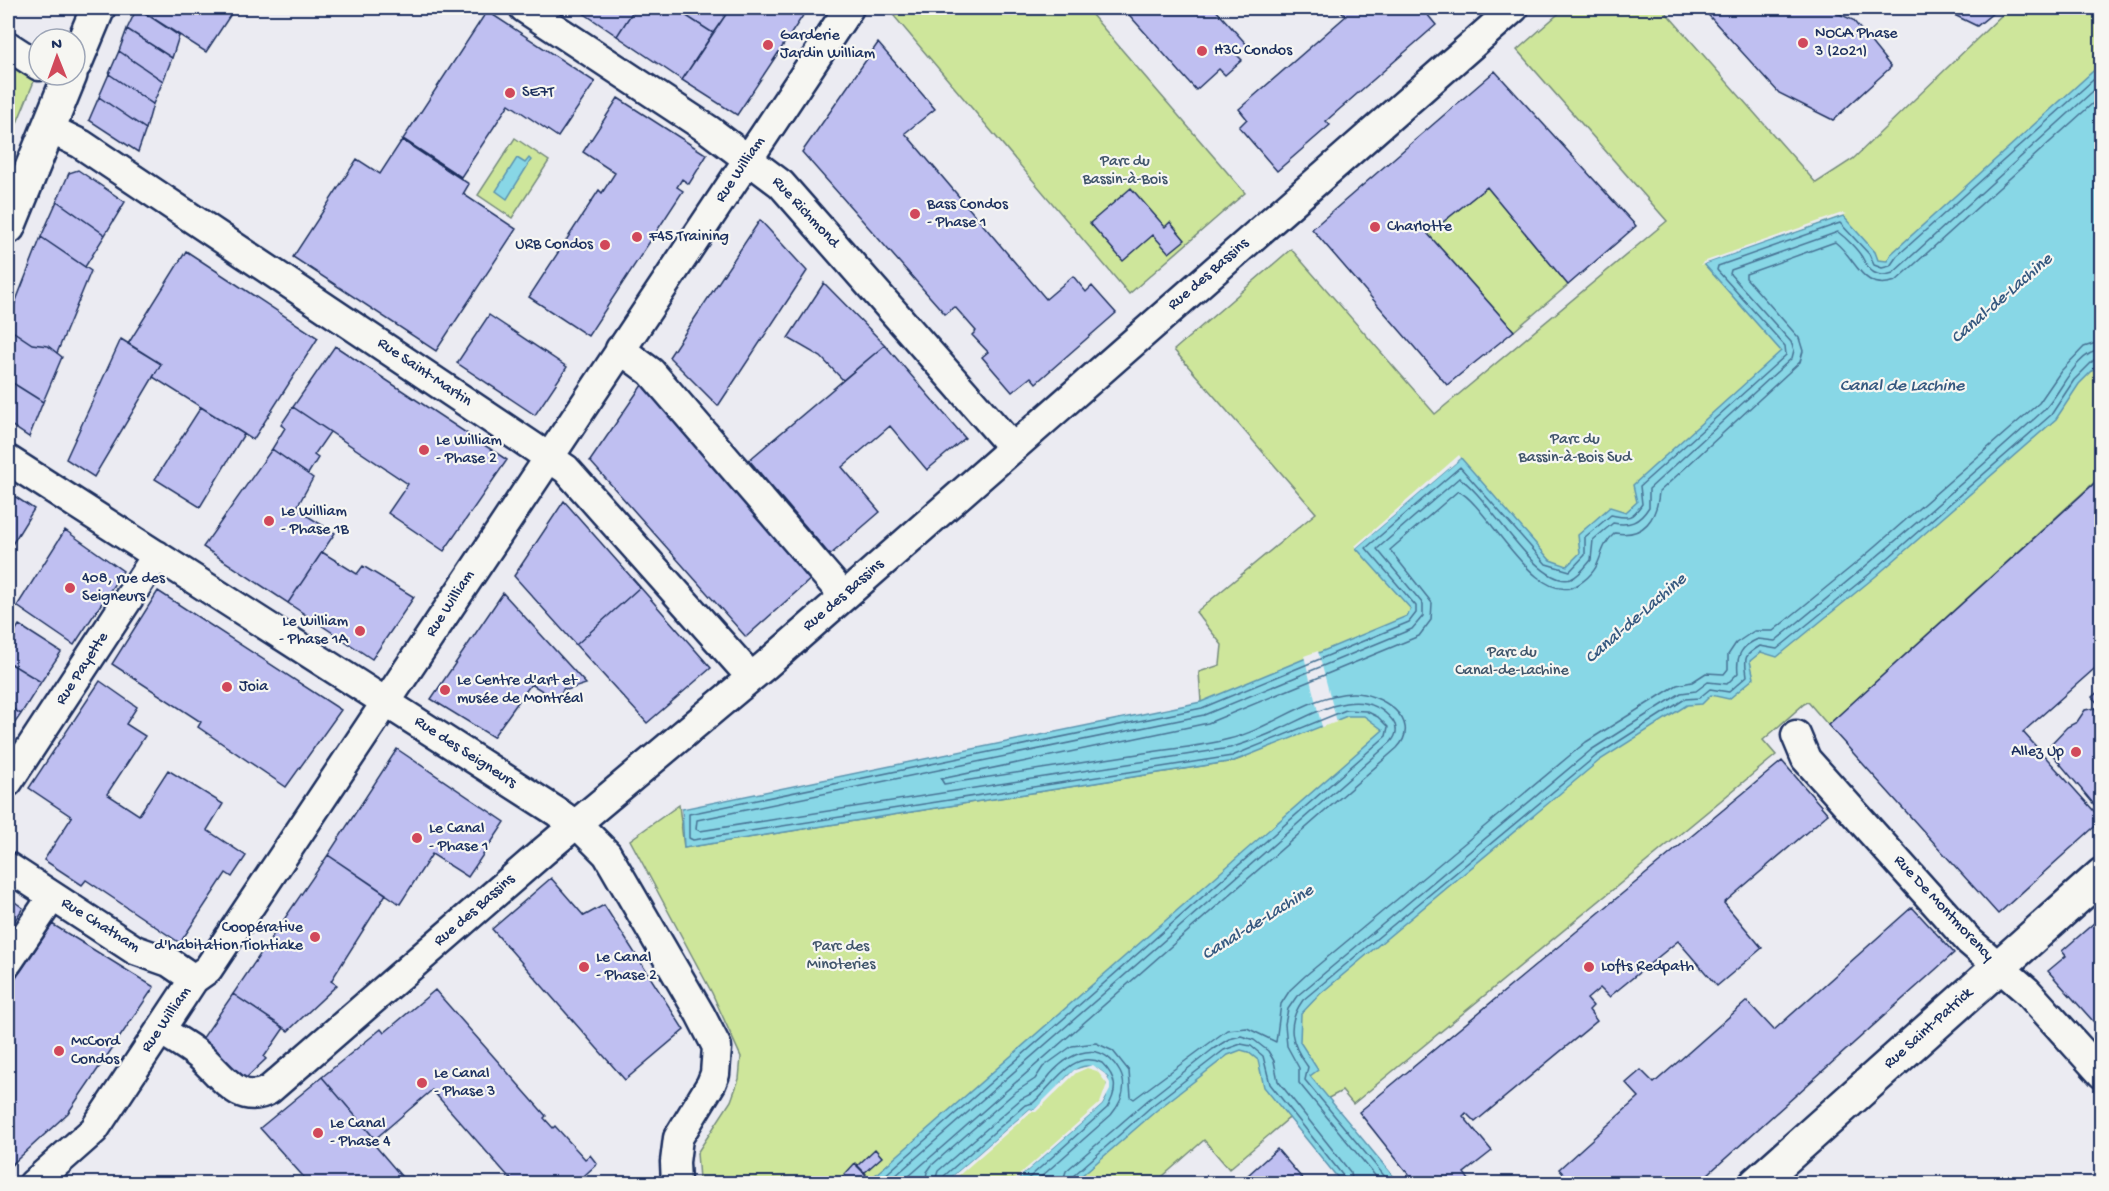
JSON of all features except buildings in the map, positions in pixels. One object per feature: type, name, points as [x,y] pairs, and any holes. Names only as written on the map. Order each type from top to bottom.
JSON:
[{"type":"main road","points":[[87,27],[98,8]]},
{"type":"main road","points":[[8,227],[48,128],[58,87]]},
{"type":"main road","name":"Rue Saint-Patrick","points":[[1756,1184],[2102,875]]},
{"type":"street","name":"Rue Richmond","points":[[524,8],[748,158],[781,184],[1013,448]]},
{"type":"street","name":"Rue William","points":[[33,1184],[94,1130],[194,979],[208,969],[849,8]]},
{"type":"street","name":"Rue des Bassins","points":[[160,1030],[199,1056],[240,1093],[252,1096],[264,1094],[275,1086],[751,677],[1514,8]]},
{"type":"street","points":[[8,46],[27,55]]},
{"type":"street","name":"Rue Saint-Martin","points":[[48,128],[81,144],[549,456],[580,483],[751,677]]},
{"type":"street","points":[[620,349],[657,379],[844,596]]},
{"type":"street","name":"Rue des Seigneurs","points":[[8,460],[576,825],[607,854],[717,1047],[717,1064],[711,1084],[678,1138],[675,1154],[676,1184]]},
{"type":"street","name":"Rue Payette","points":[[8,782],[157,555]]},
{"type":"street","name":"Rue De Montmorency","points":[[1796,735],[1806,759],[1969,941],[2027,991],[2102,1074]]},
{"type":"street","name":"Rue Chatham","points":[[8,867],[135,950],[169,962],[194,979]]},
{"type":"street","points":[[8,962],[52,897]]},
{"type":"green space","name":"Parc du Bassin-à-Bois","points":[[899,8],[1086,8],[1245,193],[1129,294],[894,16]]},
{"type":"green space","name":"Parc du Canal-de-Lachine","points":[[1565,8],[1662,8],[1816,183],[1853,159],[2009,8],[2101,8],[2101,481],[2098,479],[1828,725],[1808,702],[1804,704],[1763,740],[1776,755],[1353,1104],[1342,1091],[1288,1119],[1229,1169],[1204,1140],[1155,1183],[655,1183],[699,1179],[697,1153],[731,1101],[739,1079],[741,1057],[712,993],[630,840],[679,805],[684,848],[1234,761],[1246,757],[1201,702],[1199,672],[1220,665],[1222,645],[1196,612],[1316,513],[1174,350],[1291,249],[1435,414],[1667,221],[1517,50]]},
{"type":"green space","points":[[8,28],[27,40],[27,87],[32,87],[8,145]]},
{"type":"green space","points":[[515,138],[549,161],[512,218],[478,195]]},
{"type":"green space","points":[[1487,187],[1568,285],[1514,331],[1428,234]]},
{"type":"water","name":"Canal de Lachine","points":[[2101,64],[2101,362],[2079,384],[2056,419],[1876,576],[1777,657],[1761,652],[1750,661],[1754,678],[1729,699],[1711,695],[1702,704],[1687,705],[1600,760],[1320,994],[1301,1014],[1300,1042],[1318,1070],[1310,1076],[1399,1183],[1342,1183],[1264,1087],[1258,1060],[1248,1052],[1241,1050],[1228,1055],[1157,1110],[1073,1183],[1013,1183],[1102,1105],[1106,1098],[1108,1078],[1093,1067],[1086,1066],[1073,1072],[1049,1098],[1034,1110],[1030,1109],[945,1183],[866,1183],[1383,730],[1364,716],[1347,716],[1234,761],[684,848],[682,809],[1201,702],[1407,616],[1411,609],[1356,548],[1461,458],[1550,560],[1567,566],[1580,553],[1578,535],[1610,507],[1626,512],[1637,502],[1633,485],[1781,351],[1704,264],[1843,216],[1875,252],[1878,260],[1887,261],[1891,254]]},
{"type":"water","points":[[517,158],[525,163],[529,158],[531,160],[507,199],[496,191]]},
{"type":"pier","points":[[1842,213],[1846,214],[1701,265],[1703,262]]},
{"type":"pier","points":[[1459,455],[1461,458],[1356,548],[1355,546]]},
{"type":"pier","points":[[1318,651],[1337,722],[1322,727],[1304,656]]},
{"type":"pier","points":[[1093,1065],[1105,1074],[1110,1083],[1110,1090],[1102,1105],[1013,1183],[1010,1183],[1100,1103],[1107,1084],[1097,1071],[1087,1068],[1076,1073],[1036,1112],[1031,1112],[949,1184],[945,1183],[1030,1109],[1034,1110],[1074,1070]]},
{"type":"place","name":"NOCA Phase 3 (2021)","points":[[1803,43]]},
{"type":"place","name":"Garderie Jardin William","points":[[768,45]]},
{"type":"place","name":"H3C Condos","points":[[1202,51]]},
{"type":"place","name":"SE7T","points":[[510,93]]},
{"type":"place","name":"Bass Condos - Phase 1","points":[[915,214]]},
{"type":"place","name":"Charlotte","points":[[1375,227]]},
{"type":"place","name":"F45 Training","points":[[637,237]]},
{"type":"place","name":"URB Condos","points":[[605,245]]},
{"type":"place","name":"Le William - Phase 2","points":[[424,450]]},
{"type":"place","name":"Le William - Phase 1B","points":[[269,521]]},
{"type":"place","name":"408, rue des Seigneurs","points":[[70,588]]},
{"type":"place","name":"Le William - Phase 1A","points":[[360,631]]},
{"type":"place","name":"Joia","points":[[227,687]]},
{"type":"place","name":"Le Centre d'art et musée de Montréal","points":[[445,690]]},
{"type":"place","name":"Allez Up","points":[[2076,752]]},
{"type":"place","name":"Le Canal - Phase 1","points":[[417,838]]},
{"type":"place","name":"Coopérative d'habitation Tiohtiake","points":[[315,937]]},
{"type":"place","name":"Le Canal - Phase 2","points":[[584,967]]},
{"type":"place","name":"Lofts Redpath","points":[[1589,967]]},
{"type":"place","name":"McCord Condos","points":[[59,1051]]},
{"type":"place","name":"Le Canal - Phase 3","points":[[422,1083]]},
{"type":"place","name":"Le Canal - Phase 4","points":[[318,1133]]},
{"type":"water label","name":"Canal-de-Lachine","points":[[2002,299]]},
{"type":"water label","name":"Canal-de-Lachine","points":[[1636,619]]},
{"type":"water label","name":"Canal-de-Lachine","points":[[1258,923]]},
{"type":"park label","name":"Parc du Bassin-à-Bois Sud","points":[[1575,449]]},
{"type":"park label","name":"Parc des Minoteries","points":[[841,956]]}]
